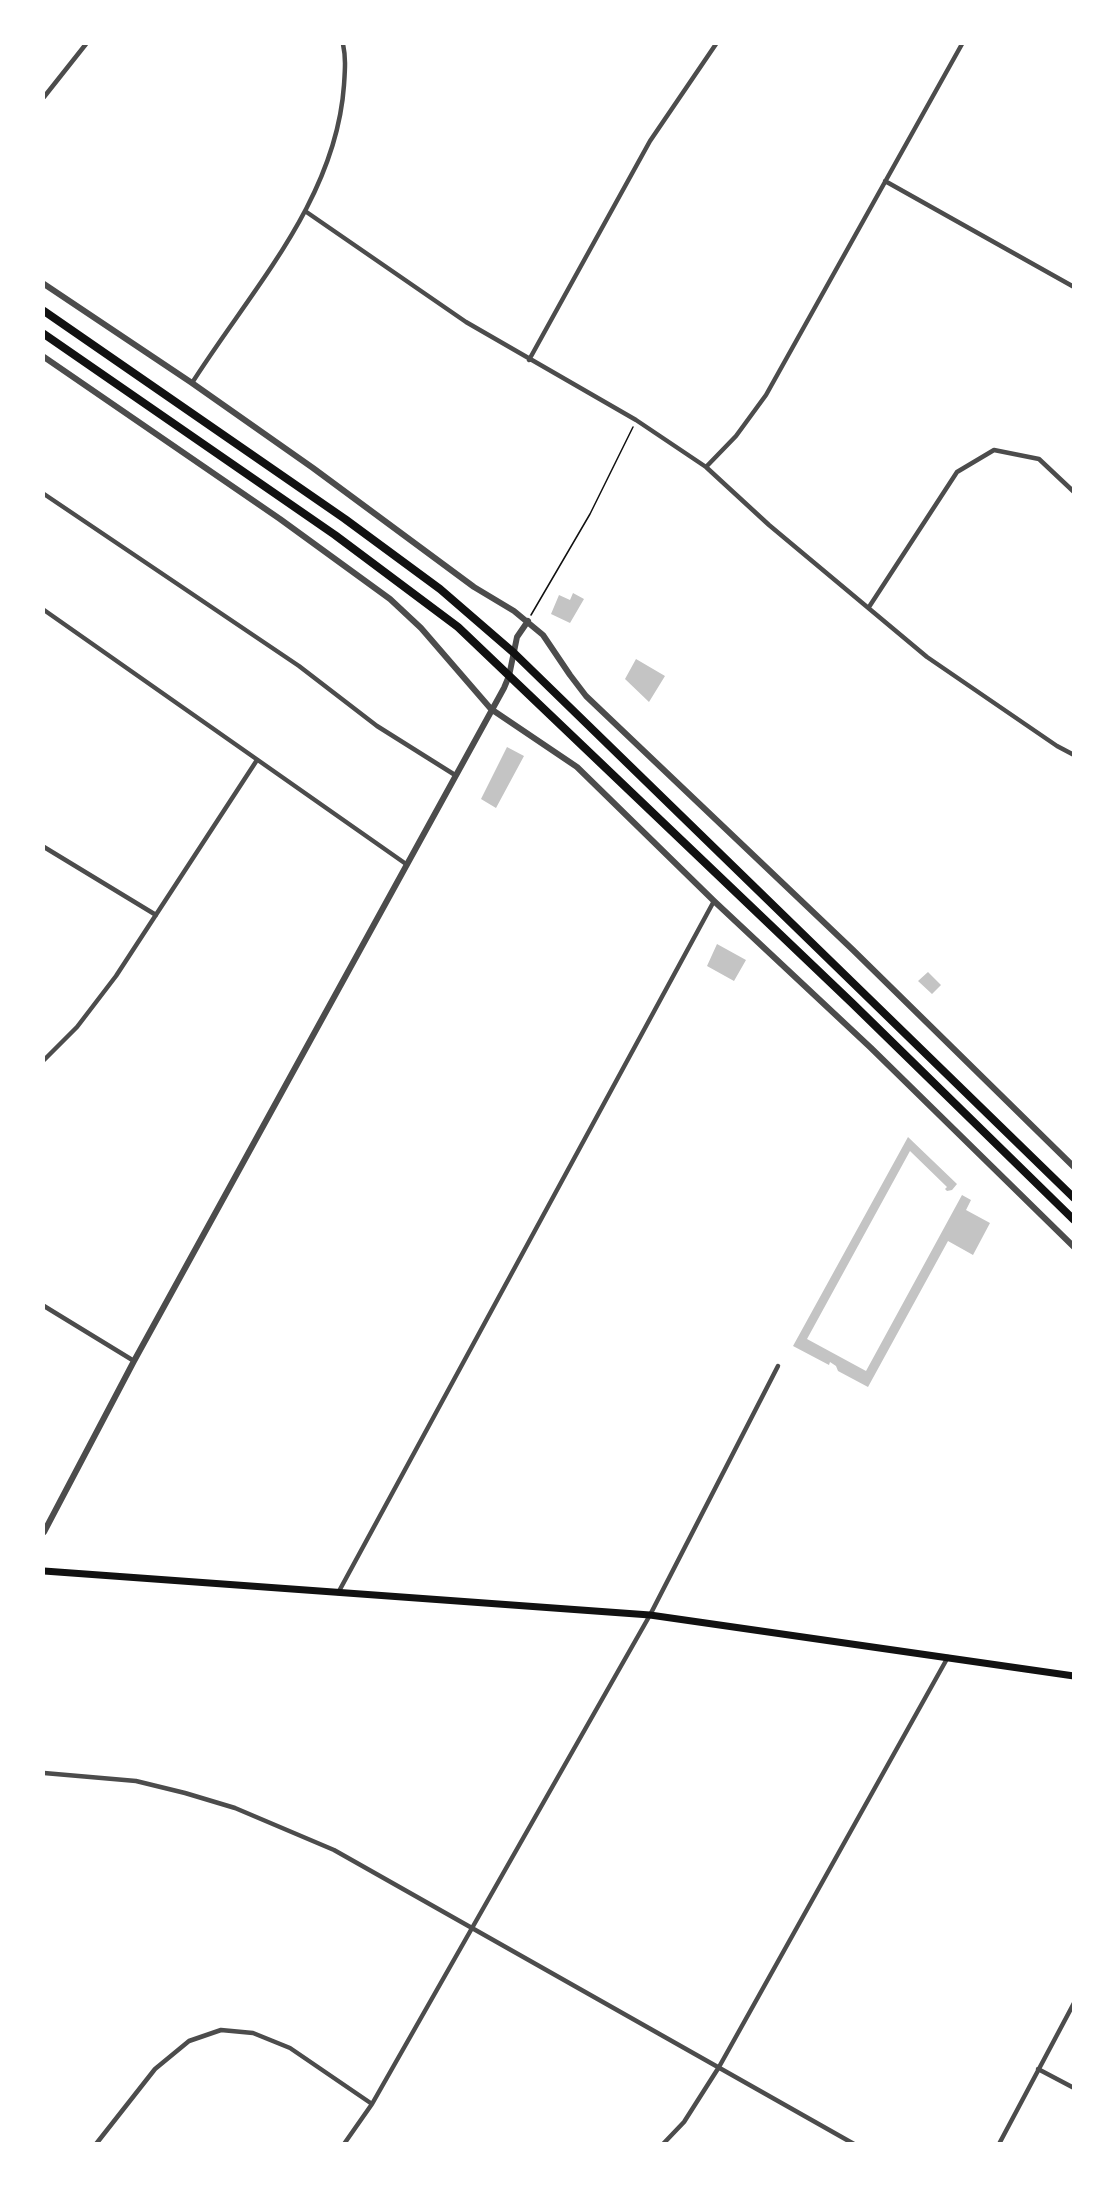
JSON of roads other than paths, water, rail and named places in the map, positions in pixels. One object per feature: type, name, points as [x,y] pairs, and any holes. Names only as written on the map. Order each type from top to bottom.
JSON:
[{"type":"main road","points":[[44,311],[345,519],[440,589],[514,653],[1074,1198]]},
{"type":"main road","points":[[44,334],[335,535],[458,627],[852,1003],[1074,1220]]},
{"type":"main road","points":[[44,1571],[650,1616],[1074,1676]]},
{"type":"street","points":[[44,97],[86,44]]},
{"type":"street","points":[[192,383],[270,270],[305,211],[332,151],[343,104],[346,57],[343,44]]},
{"type":"street","points":[[529,360],[650,141],[716,44]]},
{"type":"street","points":[[706,467],[736,436],[766,395],[962,44]]},
{"type":"street","points":[[885,182],[1074,286]]},
{"type":"street","points":[[305,211],[466,322],[636,420],[706,467],[769,525],[927,657],[1057,746],[1074,755]]},
{"type":"street","points":[[44,284],[192,383],[388,522],[474,587],[528,621],[543,635],[586,696],[853,950],[1074,1167]]},
{"type":"street","points":[[44,357],[271,513],[390,599],[421,628],[491,709],[577,767],[714,901],[871,1048],[1074,1247]]},
{"type":"street","points":[[869,607],[957,472],[994,450],[1039,459],[1074,492]]},
{"type":"street","points":[[44,494],[299,666],[377,726],[455,775]]},
{"type":"street","points":[[44,610],[406,864]]},
{"type":"street","points":[[44,1532],[134,1361],[509,676],[517,637],[528,621]]},
{"type":"street","points":[[44,1060],[77,1027],[103,993],[257,760]]},
{"type":"street","points":[[44,847],[156,915]]},
{"type":"street","points":[[338,1593],[714,901]]},
{"type":"street","points":[[44,1306],[134,1361]]},
{"type":"street","points":[[344,2144],[372,2104],[650,1616],[778,1366]]},
{"type":"street","points":[[663,2144],[684,2122],[719,2067],[948,1657]]},
{"type":"street","points":[[44,1773],[136,1781],[235,1808],[334,1850],[474,1927],[854,2144]]},
{"type":"street","points":[[999,2144],[1074,2003]]},
{"type":"street","points":[[96,2144],[155,2070],[189,2041],[221,2030],[253,2032],[290,2048],[372,2104]]},
{"type":"street","points":[[1038,2069],[1074,2088]]}]
